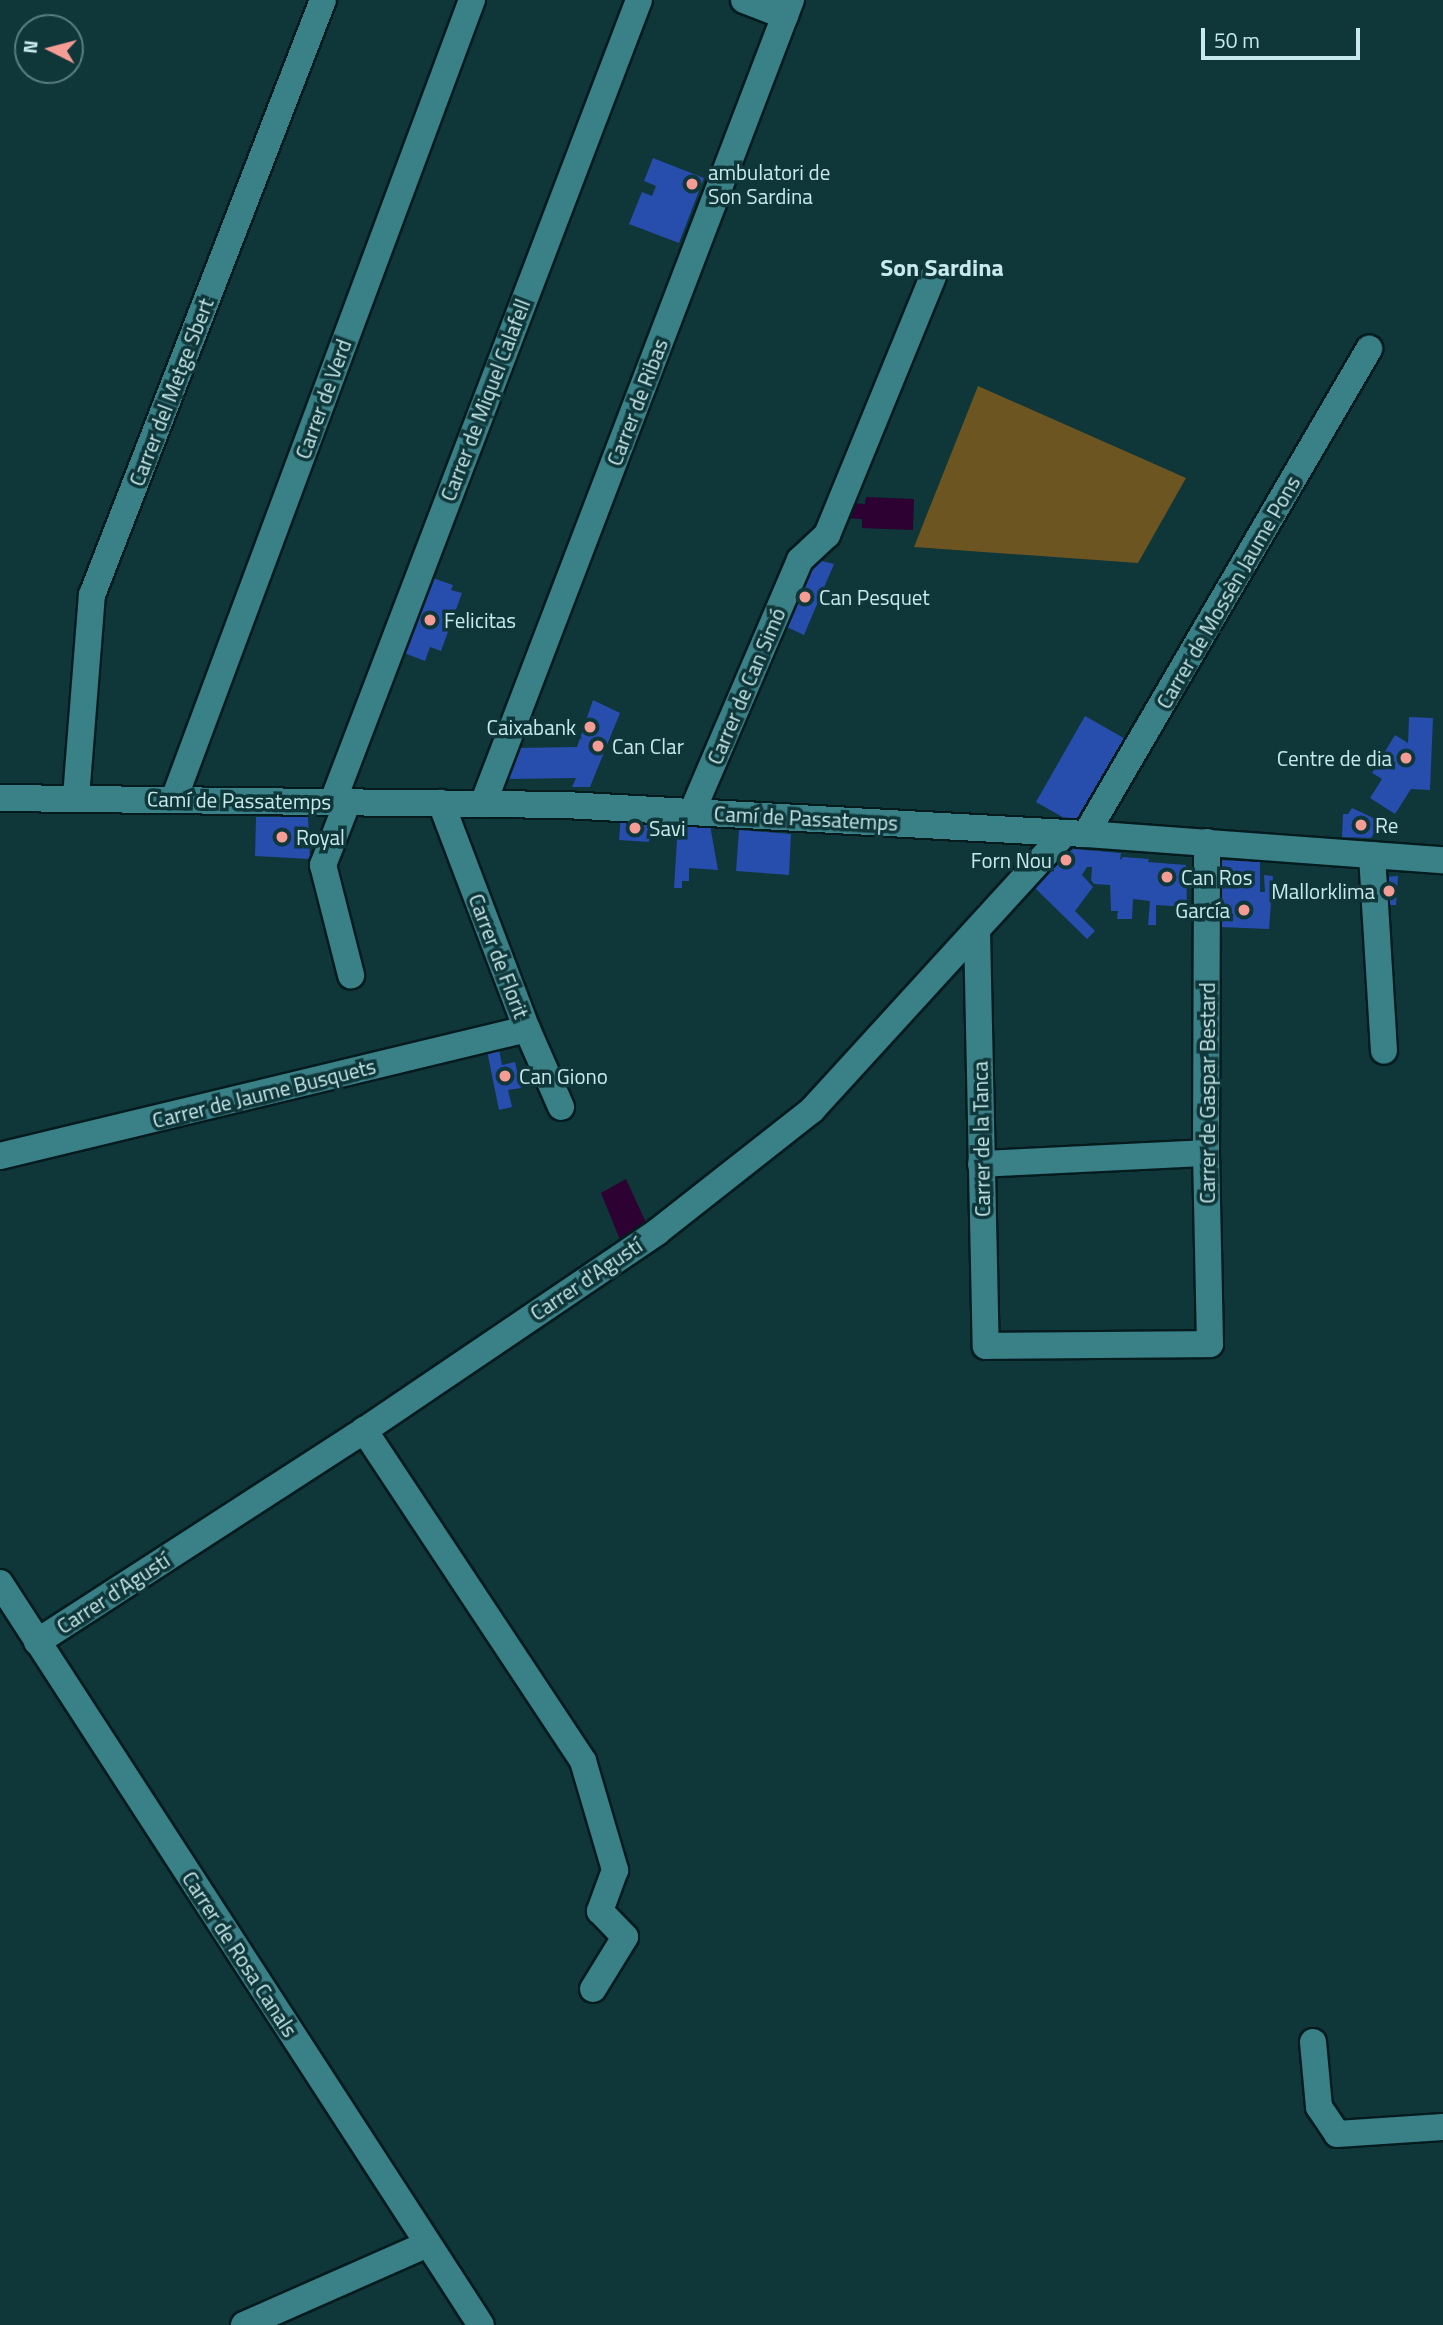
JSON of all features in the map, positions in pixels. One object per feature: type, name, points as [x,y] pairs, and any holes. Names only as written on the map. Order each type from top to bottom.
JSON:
[{"type":"street","name":"Carrer del Metge Sbert","points":[[76,797],[92,595],[323,0]]},
{"type":"street","name":"Carrer de Verd","points":[[174,799],[472,0]]},
{"type":"street","name":"Carrer de Miquel Calafell","points":[[351,975],[323,866],[340,801],[639,0]]},
{"type":"street","points":[[744,0],[788,8]]},
{"type":"street","name":"Carrer de Ribas","points":[[484,804],[788,8]]},
{"type":"street","name":"Carrer de Can Simó","points":[[692,812],[800,561],[827,535],[933,278]]},
{"type":"street","name":"Carrer de Mossèn Jaume Pons","points":[[1076,833],[1369,349]]},
{"type":"street","name":"Camí de Passatemps","points":[[0,797],[441,803],[692,812],[1076,833],[1443,860]]},
{"type":"street","name":"Carrer de Florit","points":[[441,803],[527,1029],[561,1107]]},
{"type":"street","name":"Carrer d'Agustí","points":[[37,1642],[365,1430],[616,1256],[657,1232],[811,1110],[977,931],[1076,833]]},
{"type":"street","name":"Carrer de Gaspar Bestard","points":[[986,1346],[1210,1344],[1206,1153],[1207,842]]},
{"type":"street","points":[[1373,855],[1384,1051]]},
{"type":"street","name":"Carrer de la Tanca","points":[[977,931],[986,1346]]},
{"type":"street","name":"Carrer de Jaume Busquets","points":[[0,1156],[527,1029]]},
{"type":"street","points":[[981,1164],[1206,1153]]},
{"type":"street","points":[[365,1430],[583,1761],[615,1870],[600,1911],[625,1937],[593,1989]]},
{"type":"street","name":"Carrer de Rosa Canals","points":[[0,1583],[481,2325]]},
{"type":"street","points":[[1313,2042],[1319,2107],[1337,2134],[1443,2127]]},
{"type":"street","points":[[244,2325],[428,2244]]},
{"type":"shaded area","points":[[978,386],[1186,478],[1138,563],[914,547]]},
{"type":"shaded area","points":[[866,497],[914,499],[913,530],[862,528],[862,519],[845,518],[851,503],[865,504]]},
{"type":"shaded area","points":[[626,1179],[647,1225],[621,1242],[601,1193]]},
{"type":"building","points":[[653,158],[704,178],[679,243],[629,224],[642,192],[652,196],[656,186],[644,181]]},
{"type":"building","name":"Can Pesquet","points":[[814,559],[834,564],[804,635],[778,623]]},
{"type":"building","name":"Felicitas","points":[[424,575],[453,585],[451,590],[462,593],[441,651],[430,647],[425,661],[396,650]]},
{"type":"building","name":"Caixabank","points":[[593,700],[620,713],[590,787],[572,787],[576,778],[506,779],[518,748],[577,747]]},
{"type":"building","points":[[1085,716],[1129,741],[1080,827],[1036,802]]},
{"type":"building","name":"Centre de dia","points":[[1409,717],[1433,718],[1430,790],[1411,789],[1395,814],[1370,798],[1382,779],[1372,773],[1395,735],[1408,743]]},
{"type":"building","name":"Re","points":[[1352,808],[1382,822],[1371,838],[1342,837],[1343,814],[1348,814]]},
{"type":"building","name":"Savi","points":[[621,814],[651,816],[649,842],[619,840]]},
{"type":"building","name":"Royal","points":[[256,817],[308,817],[310,859],[255,856]]},
{"type":"building","points":[[678,823],[710,825],[718,870],[689,868],[689,881],[682,881],[682,888],[674,888]]},
{"type":"building","points":[[739,830],[791,834],[789,875],[736,871]]},
{"type":"building","points":[[1074,849],[1121,853],[1120,860],[1123,857],[1186,865],[1187,907],[1156,905],[1156,925],[1148,925],[1150,901],[1133,899],[1132,919],[1117,919],[1118,911],[1111,911],[1110,885],[1094,884],[1091,880],[1092,867],[1087,867],[1082,875],[1093,887],[1075,911],[1095,931],[1087,939],[1035,888],[1067,853]]},
{"type":"building","name":"García","points":[[1218,860],[1260,862],[1260,892],[1265,892],[1264,875],[1273,876],[1269,929],[1218,927]]},
{"type":"building","name":"Mallorklima","points":[[1398,876],[1396,905],[1381,905],[1380,877]]},
{"type":"building","name":"Can Giono","points":[[499,1049],[502,1065],[515,1062],[521,1088],[508,1090],[512,1107],[499,1110],[487,1051]]},
{"type":"place","name":"ambulatori de Son Sardina","points":[[692,184]]},
{"type":"place","name":"Can Pesquet","points":[[805,597]]},
{"type":"place","name":"Felicitas","points":[[430,620]]},
{"type":"place","name":"Caixabank","points":[[590,727]]},
{"type":"place","name":"Can Clar","points":[[598,746]]},
{"type":"place","name":"Centre de dia","points":[[1406,758]]},
{"type":"place","name":"Re","points":[[1361,825]]},
{"type":"place","name":"Savi","points":[[635,828]]},
{"type":"place","name":"Royal","points":[[282,837]]},
{"type":"place","name":"Forn Nou","points":[[1066,860]]},
{"type":"place","name":"Can Ros","points":[[1167,877]]},
{"type":"place","name":"Mallorklima","points":[[1389,891]]},
{"type":"place","name":"García","points":[[1244,910]]},
{"type":"place","name":"Can Giono","points":[[505,1076]]},
{"type":"district","name":"Son Sardina","points":[[942,268]]}]
